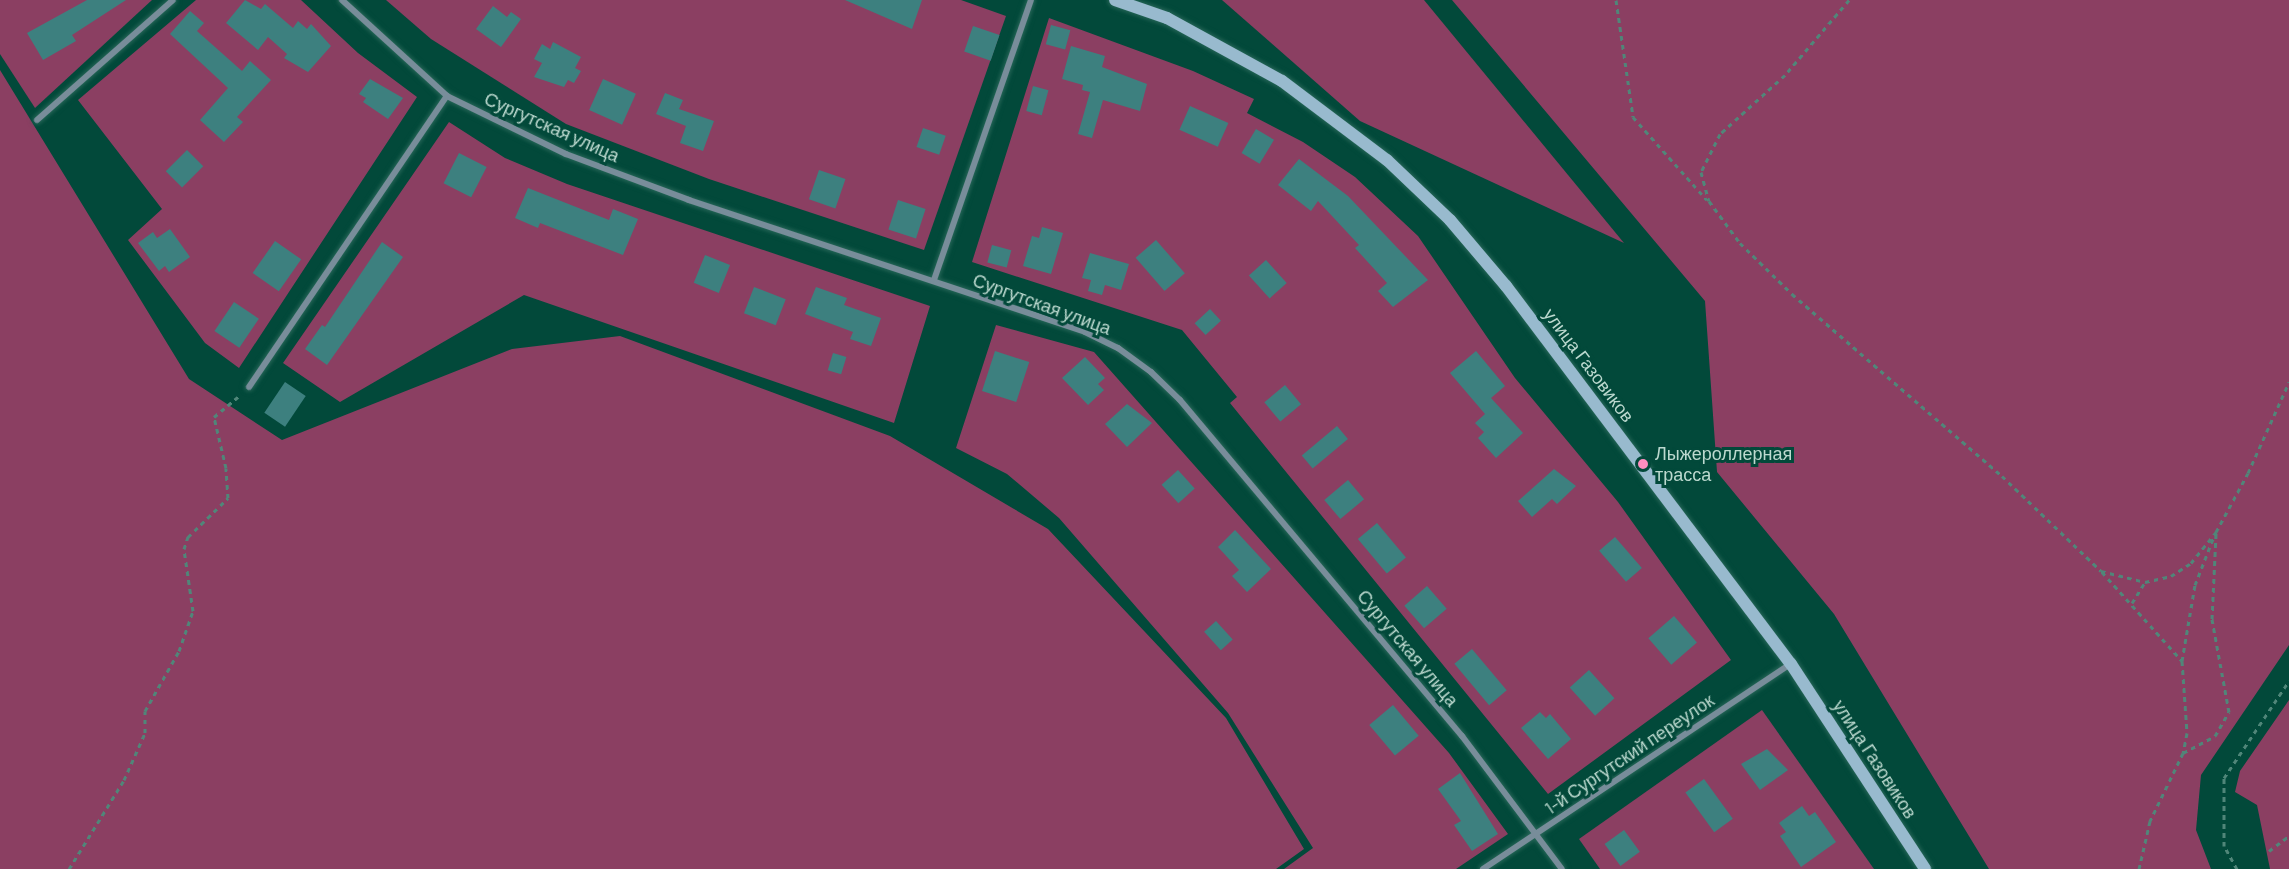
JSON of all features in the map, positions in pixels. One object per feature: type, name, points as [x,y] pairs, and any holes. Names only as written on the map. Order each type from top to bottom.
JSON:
[{"type":"street","points":[[37,120],[174,0]]},
{"type":"street","name":"Сургутская улица","points":[[342,0],[447,96],[566,154],[689,200],[1084,332],[1118,348],[1151,372],[1180,400],[1455,727],[1562,869]]},
{"type":"street","points":[[934,280],[1032,0]]},
{"type":"street","name":"улица Газовиков","points":[[1114,0],[1167,18],[1273,75],[1354,132],[1419,189],[1506,286],[1791,664],[1925,869]]},
{"type":"street","points":[[249,387],[447,96]]},
{"type":"street","name":"1-й Сургутский переулок","points":[[1483,869],[1791,664]]},
{"type":"path","points":[[1616,0],[1633,117],[1709,201],[1740,243],[1792,294],[2002,476],[2101,571],[2182,661]]},
{"type":"path","points":[[1709,201],[1701,172],[1720,134],[1785,75],[1849,0]]},
{"type":"path","points":[[2139,869],[2150,821],[2183,753],[2187,733],[2182,661],[2195,585],[2216,532],[2248,473],[2289,382]]},
{"type":"path","points":[[69,869],[124,780],[145,733],[145,711],[179,651],[193,611],[184,549],[188,537],[228,498],[226,468],[214,417],[249,387]]},
{"type":"path","points":[[2101,571],[2145,582],[2171,576],[2191,563],[2216,532]]},
{"type":"path","points":[[2183,753],[2215,735],[2229,712],[2212,619],[2216,532]]},
{"type":"path","points":[[2132,603],[2145,582]]},
{"type":"path","points":[[2236,869],[2224,846],[2224,778],[2289,681]]},
{"type":"path","points":[[2269,851],[2289,836]]},
{"type":"shaded area","points":[[0,0],[152,0],[35,108],[0,54]]},
{"type":"shaded area","points":[[196,0],[301,0],[358,53],[417,97],[239,368],[205,343],[128,240],[162,209],[78,100]]},
{"type":"shaded area","points":[[386,0],[961,0],[1006,16],[924,250],[709,179],[566,124],[431,39]]},
{"type":"shaded area","points":[[1222,0],[1424,0],[1624,243],[1360,121]]},
{"type":"shaded area","points":[[1452,0],[2289,0],[2289,645],[2201,775],[2196,830],[2211,869],[1989,869],[1834,614],[1717,472],[1705,301]]},
{"type":"shaded area","points":[[1049,18],[1193,71],[1254,99],[1247,113],[1303,142],[1355,177],[1418,236],[1515,378],[1618,502],[1731,660],[1548,794],[1230,403],[1237,397],[1182,330],[972,262]]},
{"type":"shaded area","points":[[0,70],[189,379],[282,440],[512,349],[620,336],[890,436],[1048,529],[1226,718],[1304,849],[1276,869],[0,869]]},
{"type":"shaded area","points":[[449,122],[505,158],[567,184],[930,306],[894,423],[524,295],[340,402],[283,363]]},
{"type":"shaded area","points":[[996,325],[1094,352],[1449,753],[1508,834],[1456,869],[1284,869],[1313,848],[1228,713],[1059,518],[1007,474],[956,448]]},
{"type":"shaded area","points":[[2289,700],[2289,869],[2270,869],[2257,805],[2235,792],[2240,771]]},
{"type":"shaded area","points":[[1762,710],[1874,869],[1600,869],[1579,839]]},
{"type":"building","points":[[87,0],[126,0],[72,35],[76,41],[43,60],[27,33]]},
{"type":"building","points":[[245,0],[261,9],[265,4],[293,28],[298,21],[307,29],[311,24],[331,46],[308,72],[284,58],[287,54],[268,37],[258,50],[226,23]]},
{"type":"building","points":[[845,0],[922,0],[912,29]]},
{"type":"building","points":[[493,6],[507,17],[511,12],[521,19],[501,47],[476,29]]},
{"type":"building","points":[[190,11],[204,23],[197,31],[242,71],[250,61],[271,80],[237,117],[243,122],[224,142],[200,120],[228,88],[170,34]]},
{"type":"building","points":[[1051,25],[1070,30],[1065,49],[1046,44]]},
{"type":"building","points":[[973,26],[999,35],[991,61],[964,52]]},
{"type":"building","points":[[553,42],[581,57],[575,68],[581,71],[574,83],[568,80],[564,87],[534,77],[542,63],[534,59],[542,44],[550,49]]},
{"type":"building","points":[[1071,46],[1105,56],[1102,67],[1147,84],[1140,111],[1103,100],[1092,138],[1078,134],[1090,92],[1082,90],[1083,85],[1062,79]]},
{"type":"building","points":[[370,79],[403,98],[388,119],[363,102],[366,98],[359,94]]},
{"type":"building","points":[[603,79],[636,94],[622,125],[589,110]]},
{"type":"building","points":[[1033,86],[1048,90],[1042,115],[1026,111]]},
{"type":"building","points":[[665,93],[683,100],[679,109],[714,121],[703,151],[680,143],[686,126],[656,114]]},
{"type":"building","points":[[1190,106],[1228,123],[1218,147],[1179,130]]},
{"type":"building","points":[[923,128],[946,136],[939,155],[916,147]]},
{"type":"building","points":[[1256,129],[1274,140],[1260,164],[1242,153]]},
{"type":"building","points":[[187,150],[203,166],[182,187],[166,171]]},
{"type":"building","points":[[459,153],[487,167],[471,197],[444,183]]},
{"type":"building","points":[[1299,159],[1348,196],[1428,280],[1393,307],[1378,291],[1387,283],[1355,248],[1359,245],[1318,201],[1311,211],[1278,185]]},
{"type":"building","points":[[819,170],[845,179],[835,208],[809,199]]},
{"type":"building","points":[[528,188],[609,220],[613,209],[638,219],[623,255],[540,223],[538,228],[515,218]]},
{"type":"building","points":[[898,200],[926,209],[916,238],[888,229]]},
{"type":"building","points":[[1042,227],[1063,233],[1051,274],[1023,266],[1032,236],[1039,238]]},
{"type":"building","points":[[170,229],[190,257],[169,272],[165,266],[159,271],[138,243],[153,232],[157,238]]},
{"type":"building","points":[[1156,240],[1185,273],[1164,291],[1136,258]]},
{"type":"building","points":[[275,241],[301,259],[279,291],[253,273]]},
{"type":"building","points":[[382,242],[403,257],[327,365],[305,349],[322,325],[325,327]]},
{"type":"building","points":[[992,245],[1011,250],[1007,268],[987,262]]},
{"type":"building","points":[[1090,253],[1129,264],[1121,290],[1105,285],[1102,295],[1088,291],[1091,280],[1082,278]]},
{"type":"building","points":[[705,255],[730,265],[719,293],[694,283]]},
{"type":"building","points":[[1266,260],[1287,283],[1270,298],[1249,275]]},
{"type":"building","points":[[754,287],[786,299],[776,325],[744,313]]},
{"type":"building","points":[[816,287],[847,298],[844,305],[881,318],[871,346],[850,339],[853,332],[805,314]]},
{"type":"building","points":[[234,302],[259,319],[239,348],[214,331]]},
{"type":"building","points":[[1210,309],[1221,321],[1206,335],[1195,323]]},
{"type":"building","points":[[995,351],[1029,362],[1016,402],[982,391]]},
{"type":"building","points":[[1476,351],[1505,386],[1491,398],[1523,433],[1496,458],[1478,438],[1484,432],[1475,423],[1485,414],[1450,373]]},
{"type":"building","points":[[833,353],[846,357],[841,374],[828,370]]},
{"type":"building","points":[[1085,357],[1105,378],[1098,384],[1104,390],[1088,405],[1062,378]]},
{"type":"building","points":[[285,382],[306,396],[285,427],[264,413]]},
{"type":"building","points":[[1285,385],[1301,404],[1280,422],[1264,402]]},
{"type":"building","points":[[1127,404],[1152,423],[1127,447],[1105,424]]},
{"type":"building","points":[[1337,426],[1348,439],[1313,469],[1302,456]]},
{"type":"building","points":[[1554,469],[1576,486],[1557,504],[1552,499],[1532,517],[1518,501]]},
{"type":"building","points":[[1178,470],[1195,489],[1178,503],[1162,485]]},
{"type":"building","points":[[1348,480],[1364,499],[1340,519],[1324,500]]},
{"type":"building","points":[[1377,523],[1406,557],[1387,574],[1358,539]]},
{"type":"building","points":[[1235,530],[1271,569],[1247,592],[1232,576],[1239,570],[1218,547]]},
{"type":"building","points":[[1615,537],[1642,568],[1626,582],[1599,551]]},
{"type":"building","points":[[1427,586],[1447,609],[1424,628],[1404,606]]},
{"type":"building","points":[[1674,616],[1697,642],[1671,665],[1648,638]]},
{"type":"building","points":[[1216,621],[1233,640],[1221,650],[1204,632]]},
{"type":"building","points":[[1472,649],[1507,690],[1489,705],[1454,664]]},
{"type":"building","points":[[1589,670],[1614,698],[1595,716],[1570,687]]},
{"type":"building","points":[[1393,705],[1419,736],[1395,756],[1369,725]]},
{"type":"building","points":[[1540,712],[1546,718],[1550,714],[1571,739],[1548,759],[1521,728]]},
{"type":"building","points":[[1767,749],[1788,770],[1760,790],[1741,764]]},
{"type":"building","points":[[1460,773],[1498,834],[1472,851],[1454,825],[1461,821],[1438,789]]},
{"type":"building","points":[[1704,779],[1733,819],[1714,832],[1685,793]]},
{"type":"building","points":[[1802,806],[1809,816],[1815,812],[1836,842],[1801,867],[1780,836],[1786,832],[1779,823]]},
{"type":"building","points":[[1624,830],[1640,852],[1620,866],[1605,844]]},
{"type":"place","name":"Лыжероллерная трасса","points":[[1643,464]]}]
